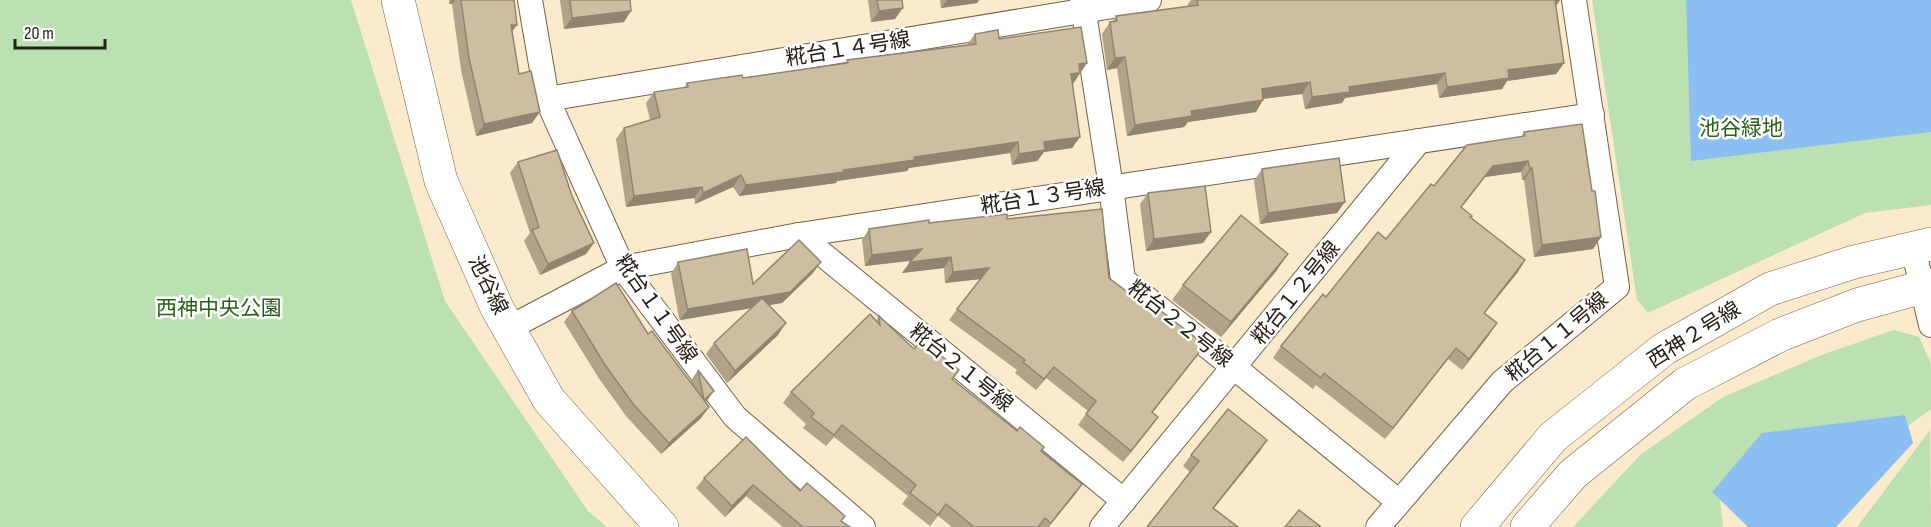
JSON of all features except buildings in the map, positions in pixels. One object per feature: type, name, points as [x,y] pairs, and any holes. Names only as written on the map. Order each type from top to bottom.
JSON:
[{"type":"street","name":"池谷線","points":[[398,0],[441,181],[497,308],[549,400],[662,527]]},
{"type":"street","name":"糀台１１号線","points":[[530,0],[547,99],[623,268],[735,417],[863,527]]},
{"type":"street","name":"糀台１４号線","points":[[547,99],[1083,5],[1149,0]]},
{"type":"street","name":"糀台１１号線","points":[[1378,527],[1502,382],[1617,287],[1574,0]]},
{"type":"street","name":"糀台２２号線","points":[[1083,5],[1123,280],[1399,502]]},
{"type":"street","name":"糀台１３号線","points":[[509,328],[623,268],[799,235],[1592,115]]},
{"type":"street","name":"糀台１２号線","points":[[1102,527],[1235,368],[1419,141]]},
{"type":"street","name":"糀台２１号線","points":[[799,235],[1124,501]]},
{"type":"street","points":[[1922,246],[1931,325]]},
{"type":"street","name":"西神２号線","points":[[1477,527],[1553,437],[1664,349],[1770,289],[1854,262],[1922,246]]},
{"type":"street","name":"西神２号線","points":[[1527,527],[1573,474],[1685,384],[1780,335],[1857,305],[1926,286]]},
{"type":"green space","name":"西神中央公園","points":[[0,0],[351,0],[445,301],[588,511],[607,527],[0,527]]},
{"type":"green space","name":"池谷緑地","points":[[1592,0],[1931,0],[1931,205],[1865,213],[1648,313],[1637,300]]},
{"type":"green space","points":[[1894,330],[1919,337],[1931,364],[1931,409],[1908,426],[1905,415],[1712,492],[1720,500],[1723,527],[1573,527],[1640,455],[1723,397],[1824,354]]},
{"type":"green space","points":[[1930,430],[1931,527],[1857,527]]},
{"type":"water","points":[[1686,0],[1931,0],[1931,132],[1691,161]]},
{"type":"water","points":[[1905,415],[1913,443],[1836,527],[1748,527],[1712,492],[1762,433]]}]
